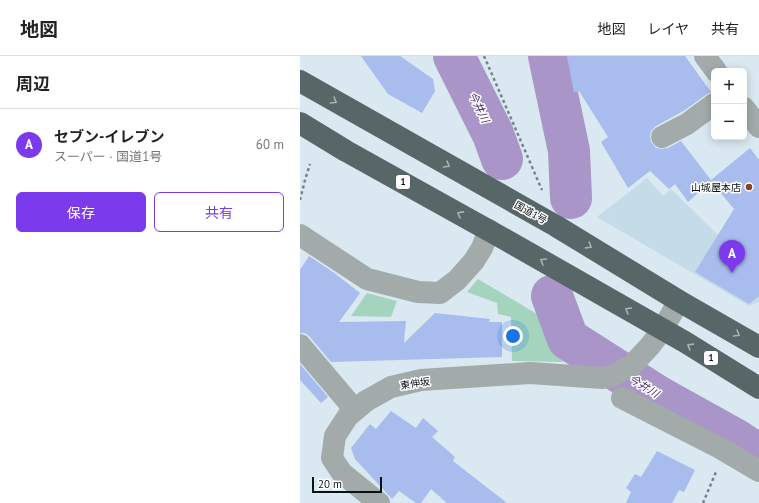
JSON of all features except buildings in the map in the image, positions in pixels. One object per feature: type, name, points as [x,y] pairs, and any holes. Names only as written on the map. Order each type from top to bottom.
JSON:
[{"type":"highway","name":"国道1号","points":[[300,81],[556,226],[679,301],[759,347]]},
{"type":"highway","name":"1","points":[[300,123],[346,151],[576,280],[656,338],[685,342],[759,388]]},
{"type":"highway","points":[[300,137],[346,151]]},
{"type":"street","points":[[704,56],[714,68]]},
{"type":"street","points":[[662,137],[687,124],[711,106]]},
{"type":"street","points":[[747,112],[759,127]]},
{"type":"street","points":[[300,235],[367,279],[418,292],[440,292],[457,280],[474,262],[482,248],[498,235]]},
{"type":"street","points":[[656,338],[679,301]]},
{"type":"street","name":"東伸坂","points":[[378,503],[342,473],[332,458],[335,436],[348,416],[366,401],[391,386],[421,380],[530,373],[602,378],[614,375],[632,366],[656,338]]},
{"type":"street","points":[[300,345],[355,410]]},
{"type":"street","points":[[622,398],[726,452],[759,471]]},
{"type":"path","points":[[484,56],[542,190]]},
{"type":"path","points":[[300,200],[310,164]]},
{"type":"path","points":[[703,503],[726,452]]},
{"type":"shaded area","points":[[647,178],[663,196],[671,189],[759,275],[759,302],[749,306],[597,217]]},
{"type":"green space","points":[[478,279],[542,317],[549,332],[569,355],[562,362],[512,361],[511,317],[498,314],[497,303],[467,292]]},
{"type":"green space","points":[[367,293],[397,301],[391,317],[351,316]]},
{"type":"water","points":[[657,372],[759,430],[759,462],[631,392]]},
{"type":"waterway","name":"今井川","points":[[454,56],[493,134],[502,159]]},
{"type":"waterway","name":"今井川","points":[[549,56],[569,151],[571,198]]},
{"type":"waterway","name":"今井川","points":[[552,296],[568,339],[668,403],[735,440],[759,457]]},
{"type":"place","name":"山城屋本店","points":[[749,187]]},
{"type":"place","name":"セブン-イレブン","points":[[732,273]]}]
